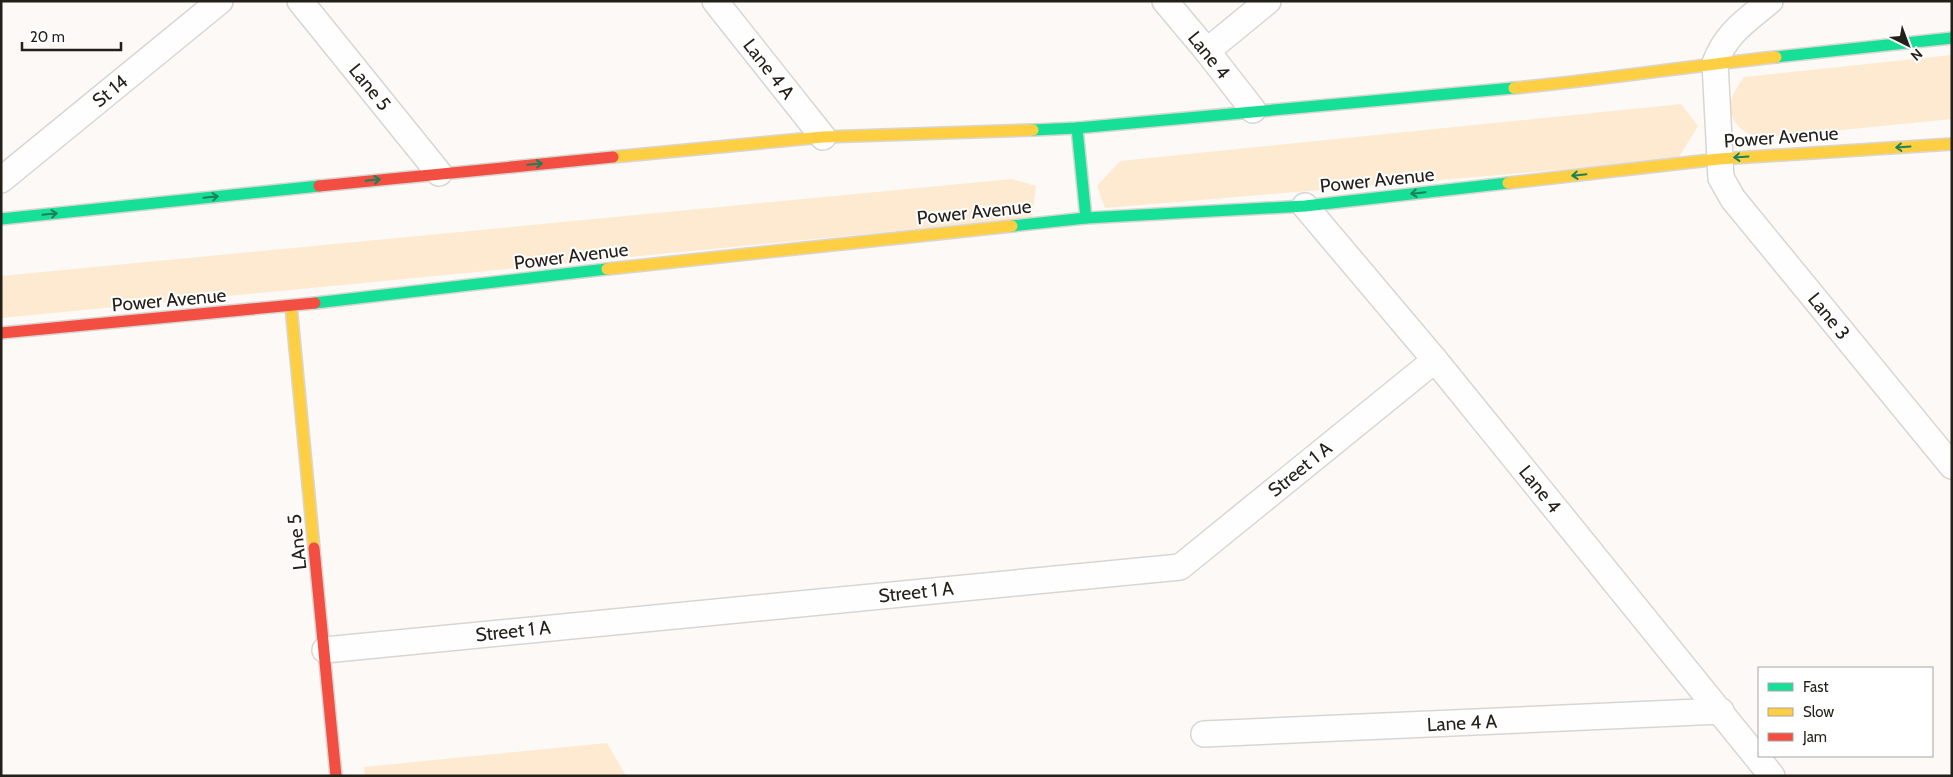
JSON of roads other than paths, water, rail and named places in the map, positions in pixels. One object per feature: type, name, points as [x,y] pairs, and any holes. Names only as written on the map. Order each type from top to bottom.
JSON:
[{"type":"street","name":"St 14","points":[[1,180],[220,1]]},
{"type":"street","name":"Lane 5","points":[[300,1],[439,173]]},
{"type":"street","name":"Lane 4 A","points":[[715,1],[823,137]]},
{"type":"street","name":"Lane 4","points":[[1165,1],[1253,110]]},
{"type":"street","points":[[1207,51],[1268,1]]},
{"type":"street","points":[[1715,63],[1721,46],[1738,28],[1770,1]]},
{"type":"street","points":[[1,219],[439,173],[823,137],[1077,128],[1253,110],[1587,81],[1715,63],[1952,38]]},
{"type":"street","name":"Lane 3","points":[[1715,63],[1719,159],[1722,178],[1733,198],[1952,466]]},
{"type":"street","points":[[1077,128],[1086,218]]},
{"type":"street","name":"Power Avenue","points":[[1,333],[290,306],[767,251],[1086,218],[1305,206],[1719,159],[1952,144]]},
{"type":"street","name":"Lane 4","points":[[1305,206],[1435,360],[1772,776]]},
{"type":"street","name":"LAne 5","points":[[290,306],[336,776]]},
{"type":"street","name":"Street 1 A","points":[[325,650],[1180,567],[1435,360]]},
{"type":"street","name":"Lane 4 A","points":[[1204,734],[1721,711]]}]
